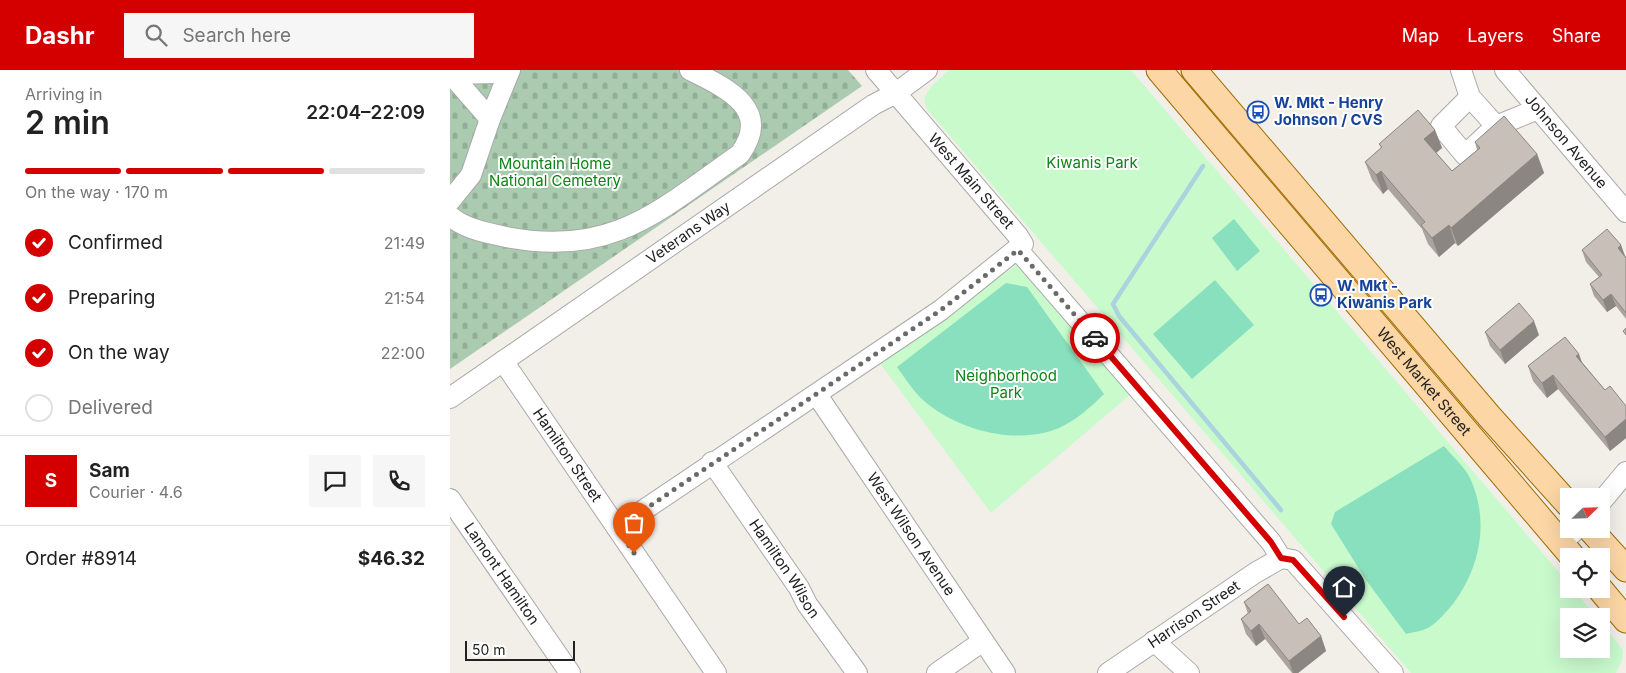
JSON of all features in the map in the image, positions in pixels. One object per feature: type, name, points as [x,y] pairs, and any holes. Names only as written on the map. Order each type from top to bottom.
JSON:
[{"type":"main road","name":"West Market Street","points":[[1159,70],[1570,543]]},
{"type":"main road","name":"West Market Street","points":[[1194,70],[1482,409],[1560,495]]},
{"type":"main road","points":[[1598,538],[1626,569]]},
{"type":"main road","points":[[1608,598],[1626,620]]},
{"type":"street","points":[[450,73],[496,73],[509,70]]},
{"type":"street","points":[[450,201],[471,175],[509,70]]},
{"type":"street","points":[[450,216],[458,224],[477,230],[526,241],[548,242],[587,241],[617,233],[638,223],[740,154],[746,145],[750,119],[747,109],[740,98],[720,85],[690,70]]},
{"type":"street","name":"West Main Street","points":[[876,70],[1018,236],[1023,244],[1018,250],[1203,462],[1271,542],[1281,558],[1293,560],[1392,673]]},
{"type":"street","name":"Veterans Way","points":[[450,398],[833,132],[873,105],[896,93],[927,70]]},
{"type":"street","points":[[1461,70],[1470,97],[1496,126]]},
{"type":"street","name":"Johnson Avenue","points":[[1505,70],[1626,212]]},
{"type":"street","points":[[450,73],[490,119]]},
{"type":"street","points":[[1470,97],[1441,126],[1465,155],[1496,126],[1538,109]]},
{"type":"street","points":[[617,528],[712,462],[941,310],[1018,250]]},
{"type":"street","name":"Hamilton Street","points":[[503,361],[716,673]]},
{"type":"street","name":"West Wilson Avenue","points":[[817,394],[1005,673]]},
{"type":"street","name":"Hamilton Wilson","points":[[712,462],[799,588],[807,604],[857,673]]},
{"type":"street","points":[[1610,491],[1626,472]]},
{"type":"street","name":"Lamont Hamilton","points":[[450,499],[570,673]]},
{"type":"street","name":"Harrison Street","points":[[1108,673],[1281,558]]},
{"type":"street","points":[[937,673],[983,641]]},
{"type":"street","points":[[1154,641],[1189,673]]},
{"type":"green space","name":"Mountain Home National Cemetery","points":[[450,70],[848,70],[862,86],[450,369]]},
{"type":"green space","name":"Kiwanis Park","points":[[949,70],[1131,70],[1560,573],[1560,598],[1581,598],[1589,608],[1560,608],[1560,658],[1610,658],[1610,634],[1623,650],[1622,660],[1616,673],[1411,673],[926,108],[924,98],[931,87]]},
{"type":"green space","points":[[1234,219],[1260,251],[1237,271],[1212,238]]},
{"type":"green space","name":"Neighborhood Park","points":[[1018,264],[1131,394],[991,513],[879,362]]},
{"type":"green space","points":[[1215,280],[1254,325],[1192,379],[1153,334]]},
{"type":"green space","points":[[1006,283],[1027,287],[1104,394],[1089,408],[1059,428],[1042,433],[1006,435],[969,427],[952,420],[923,400],[912,389],[897,367]]},
{"type":"green space","points":[[1444,446],[1468,474],[1476,494],[1481,527],[1476,560],[1462,590],[1441,617],[1428,628],[1406,634],[1366,580],[1331,524],[1335,512]]},
{"type":"building","points":[[1418,110],[1435,130],[1424,139],[1452,171],[1480,148],[1475,142],[1504,116],[1537,154],[1451,228],[1449,225],[1432,238],[1421,225],[1425,222],[1381,171],[1376,175],[1365,162],[1382,147],[1379,144]]},
{"type":"building","points":[[1607,229],[1621,245],[1618,248],[1626,258],[1626,313],[1611,294],[1603,300],[1590,284],[1602,275],[1582,250]]},
{"type":"building","points":[[1519,303],[1534,321],[1500,350],[1485,332]]},
{"type":"building","points":[[1565,337],[1579,354],[1576,356],[1605,390],[1610,386],[1626,406],[1626,419],[1605,437],[1553,375],[1542,383],[1528,366]]},
{"type":"building","points":[[1268,584],[1299,624],[1307,618],[1321,636],[1289,661],[1259,624],[1251,631],[1241,619],[1251,611],[1244,602]]},
{"type":"waterway","points":[[1203,166],[1113,304],[1119,316],[1281,510]]},
{"type":"way so far","points":[[634,553],[617,528],[712,462],[941,310],[1018,250],[1095,338]]},
{"type":"place","name":"W. Mkt - Henry Johnson / CVS","points":[[1258,112]]},
{"type":"place","name":"W. Mkt - Kiwanis Park","points":[[1321,295]]},
{"type":"route","points":[[1095,338],[1271,542],[1281,558],[1293,560],[1344,617]]}]
